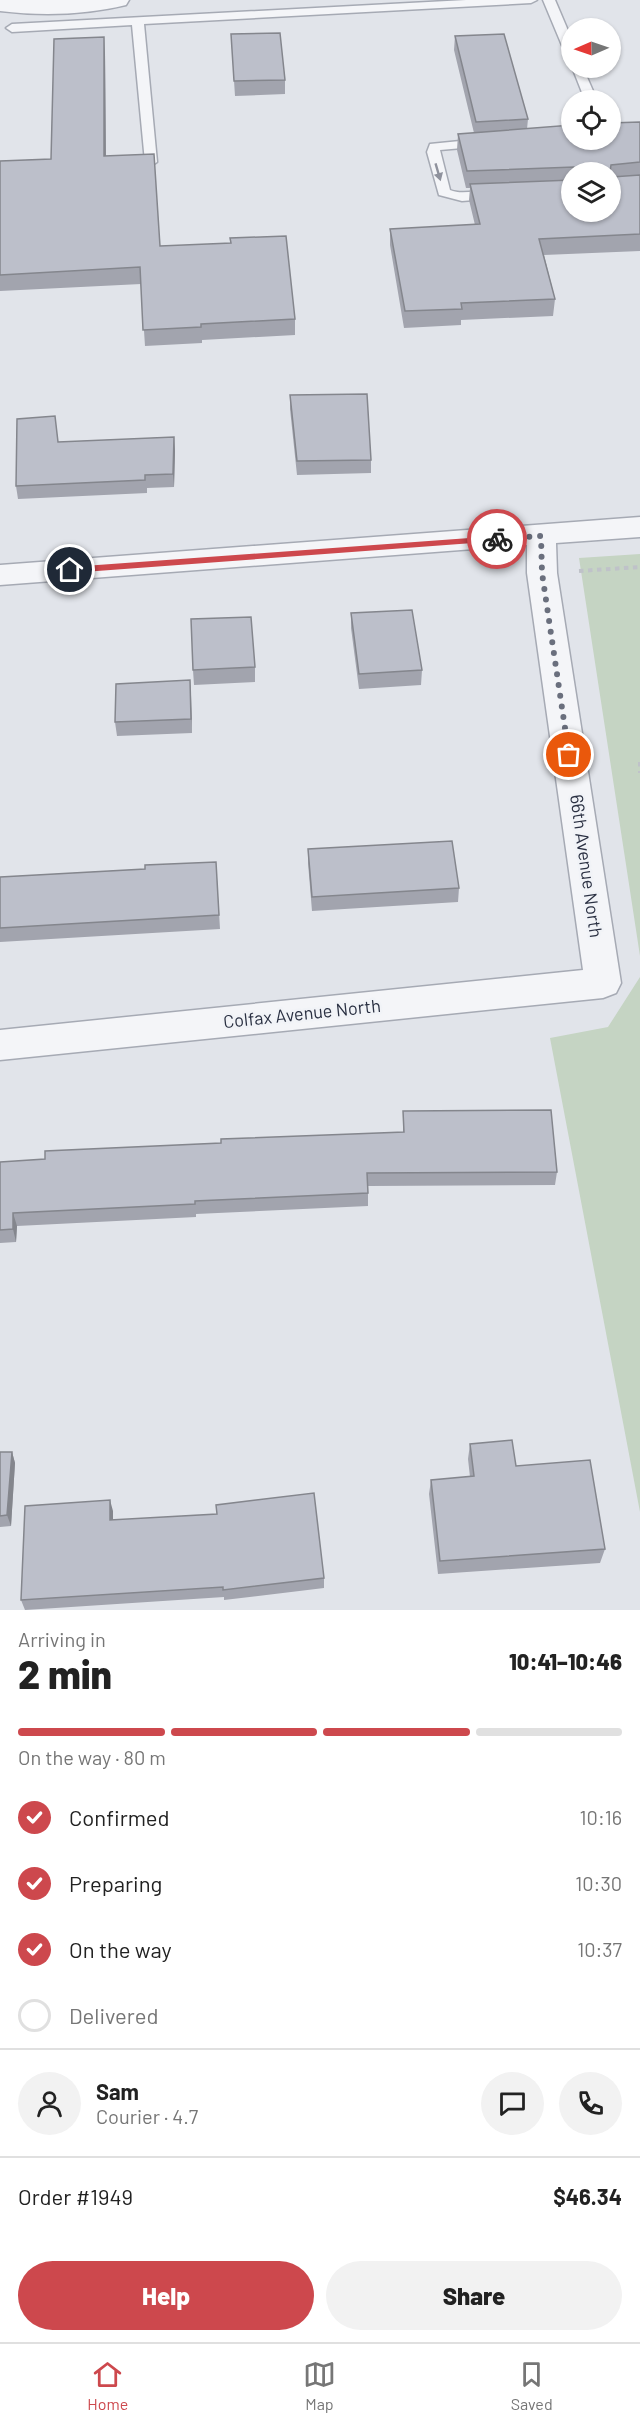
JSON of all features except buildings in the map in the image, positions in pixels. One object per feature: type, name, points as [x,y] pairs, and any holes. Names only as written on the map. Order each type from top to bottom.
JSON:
[{"type":"street","points":[[0,5],[15,7],[95,4],[118,0]]},
{"type":"street","points":[[0,575],[640,527]]},
{"type":"street","name":"66th Avenue North","points":[[541,536],[542,573],[603,983]]},
{"type":"street","name":"Colfax Avenue North","points":[[0,1045],[603,983]]},
{"type":"lane","points":[[12,28],[531,0]]},
{"type":"lane","points":[[549,0],[561,29]]},
{"type":"lane","points":[[138,21],[151,162]]},
{"type":"lane","points":[[491,142],[445,145],[435,147],[433,152],[444,192],[450,195],[505,194]]},
{"type":"path","points":[[542,573],[640,567]]},
{"type":"path","points":[[640,762],[640,773]]},
{"type":"green space","points":[[640,554],[640,956],[579,558]]},
{"type":"green space","points":[[640,977],[640,1512],[550,1038],[608,1027]]},
{"type":"way so far","points":[[497,539],[541,536],[542,573],[569,755]]},
{"type":"route","points":[[70,570],[497,539]]}]
